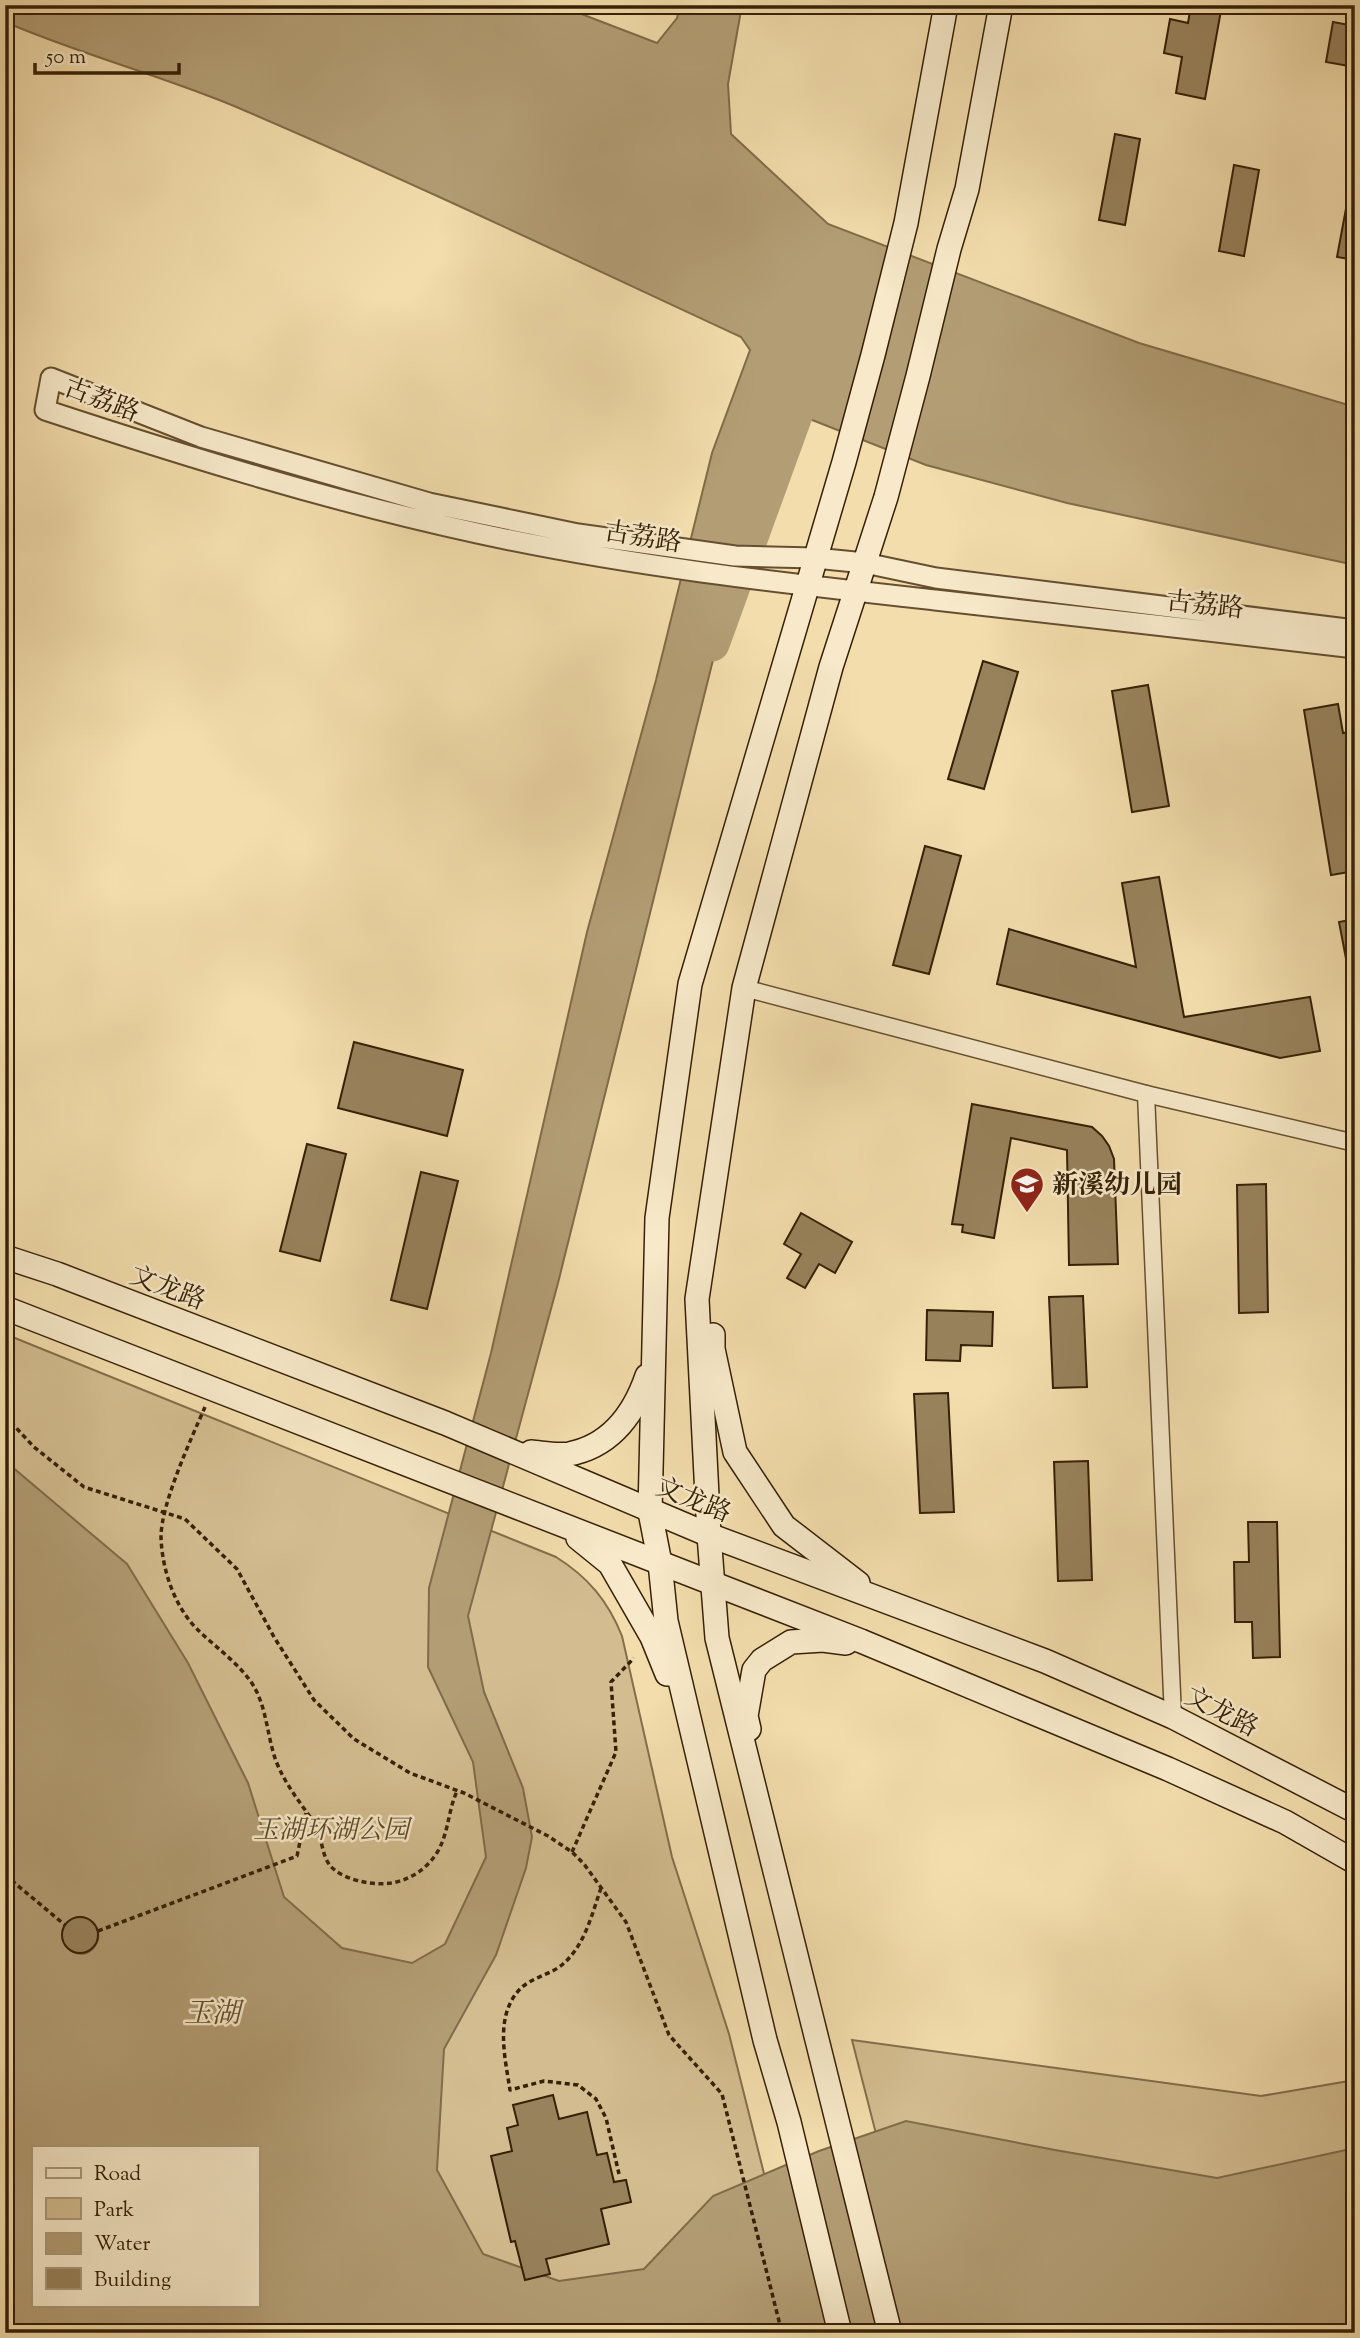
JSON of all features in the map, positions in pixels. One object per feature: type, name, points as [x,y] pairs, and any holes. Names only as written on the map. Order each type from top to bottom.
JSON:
[{"type":"main road","points":[[840,2333],[789,2122],[765,2040],[666,1621],[660,1563],[650,1512],[657,1218],[690,984],[844,462],[902,239],[946,5]]},
{"type":"main road","points":[[890,2333],[717,1639],[697,1298],[744,988],[831,667],[886,497],[949,249],[967,189],[1001,5]]},
{"type":"main road","points":[[708,1229],[713,1349],[734,1452],[783,1526],[877,1598]]},
{"type":"main road","name":"文龙路","points":[[5,1256],[515,1451],[650,1512],[709,1535],[1045,1661],[1173,1717],[1355,1811]]},
{"type":"main road","points":[[5,1308],[877,1648],[1168,1769],[1285,1822],[1355,1862]]},
{"type":"main road","points":[[515,1451],[568,1454],[595,1446],[618,1429],[638,1401],[653,1357]]},
{"type":"main road","points":[[559,1523],[610,1564],[652,1637],[700,1762]]},
{"type":"main road","points":[[773,1866],[746,1716],[754,1670],[762,1660],[791,1642],[823,1640],[877,1648]]},
{"type":"street","name":"古荔路","points":[[1355,630],[936,578],[865,563],[735,555],[592,536],[429,503],[201,437],[51,378],[45,410],[208,464],[336,500],[480,534],[640,563],[808,587],[1355,648]]},
{"type":"street","points":[[744,988],[1146,1094],[1355,1143]]},
{"type":"street","points":[[1146,1094],[1173,1717]]},
{"type":"path","points":[[205,1406],[164,1512],[161,1536],[168,1577],[176,1598],[192,1623],[252,1684],[259,1699],[276,1761],[296,1801],[316,1825],[329,1863],[349,1878],[386,1884],[406,1880],[423,1869],[437,1853],[448,1829],[451,1804],[457,1791]]},
{"type":"path","points":[[5,1416],[34,1447],[84,1487],[185,1519],[237,1569],[274,1637],[314,1700],[354,1739],[410,1773],[464,1793],[548,1836],[572,1852],[584,1864],[626,1922],[669,2035],[722,2094],[782,2333]]},
{"type":"path","points":[[572,1852],[616,1752],[611,1682],[634,1658]]},
{"type":"path","points":[[98,1931],[297,1856],[306,1813]]},
{"type":"path","points":[[5,1875],[65,1926]]},
{"type":"path","points":[[601,1888],[584,1936],[563,1965],[521,1988],[507,2011],[502,2037],[510,2090],[544,2081],[578,2085],[596,2099],[606,2118],[619,2175]]},
{"type":"green space","name":"玉湖环湖公园","points":[[5,1334],[556,1557],[596,1591],[622,1636],[672,1857],[729,2034],[804,2333],[5,2333]]},
{"type":"green space","points":[[852,2040],[1261,2096],[1355,2080],[1355,2333],[927,2333]]},
{"type":"water","name":"玉湖","points":[[5,5],[558,5],[657,43],[677,18],[680,5],[742,5],[728,84],[731,134],[828,224],[1139,343],[1355,407],[1355,565],[1067,503],[926,465],[797,414],[764,455],[558,1283],[468,1616],[484,1692],[523,1788],[532,1837],[526,1868],[496,1955],[444,2049],[437,2170],[483,2254],[559,2281],[644,2269],[713,2196],[819,2151],[906,2121],[1217,2178],[1355,2148],[1355,2330],[1346,2333],[5,2333],[5,1461],[127,1564],[188,1663],[248,1783],[284,1897],[342,1948],[412,1963],[445,1944],[486,1857],[473,1762],[428,1667],[429,1588],[491,1353],[587,932],[656,680],[712,453],[750,350],[741,337],[298,134],[206,95],[5,22]],"holes":[[[85,1918],[96,1927],[98,1941],[87,1953],[79,1954],[66,1944],[63,1928],[69,1921]]]},
{"type":"building","points":[[1191,5],[1222,5],[1205,99],[1176,93],[1182,57],[1164,53],[1170,19],[1188,23]]},
{"type":"building","points":[[1333,22],[1355,26],[1355,67],[1326,62]]},
{"type":"building","points":[[1115,134],[1140,139],[1125,225],[1099,220]]},
{"type":"building","points":[[1234,165],[1259,170],[1244,256],[1219,251]]},
{"type":"building","points":[[1347,203],[1355,204],[1355,260],[1337,257]]},
{"type":"building","points":[[983,661],[1018,672],[984,789],[948,779]]},
{"type":"building","points":[[1148,685],[1169,806],[1132,812],[1112,691]]},
{"type":"building","points":[[1338,704],[1343,733],[1355,731],[1355,770],[1348,771],[1355,812],[1355,871],[1331,875],[1304,710]]},
{"type":"building","points":[[925,846],[961,856],[929,974],[893,965]]},
{"type":"building","points":[[1159,877],[1184,1017],[1310,997],[1320,1051],[1280,1058],[997,984],[1009,929],[1136,967],[1122,883]]},
{"type":"building","points":[[1355,919],[1355,963],[1347,964],[1339,922]]},
{"type":"building","points":[[354,1042],[463,1070],[447,1136],[338,1108]]},
{"type":"building","points":[[972,1104],[1092,1127],[1102,1136],[1114,1159],[1118,1264],[1069,1265],[1067,1150],[1011,1138],[994,1238],[962,1232],[963,1225],[952,1224]]},
{"type":"building","points":[[307,1144],[346,1154],[320,1261],[280,1251]]},
{"type":"building","points":[[421,1172],[458,1181],[427,1309],[391,1300]]},
{"type":"building","points":[[1266,1184],[1268,1312],[1239,1313],[1237,1185]]},
{"type":"building","points":[[801,1213],[852,1242],[835,1273],[819,1264],[805,1288],[787,1278],[801,1254],[784,1244]]},
{"type":"building","points":[[1083,1296],[1087,1387],[1053,1388],[1049,1297]]},
{"type":"building","points":[[927,1310],[993,1312],[992,1346],[961,1345],[960,1361],[926,1360]]},
{"type":"building","points":[[948,1393],[954,1512],[920,1513],[914,1394]]},
{"type":"building","points":[[1088,1461],[1092,1580],[1058,1581],[1054,1462]]},
{"type":"building","points":[[1248,1522],[1277,1522],[1280,1657],[1253,1658],[1252,1622],[1235,1622],[1234,1562],[1249,1562]]},
{"type":"building","points":[[80,1917],[93,1922],[98,1935],[93,1948],[80,1953],[67,1948],[62,1935],[67,1922]]},
{"type":"building","points":[[553,2095],[559,2119],[587,2112],[597,2155],[607,2153],[614,2182],[626,2180],[631,2202],[601,2209],[609,2244],[546,2259],[550,2274],[525,2280],[515,2241],[511,2242],[491,2156],[512,2151],[507,2128],[518,2125],[513,2105]]},
{"type":"waterway","points":[[712,644],[810,374]]},
{"type":"place","name":"新溪幼儿园","points":[[1027,1214]]}]
